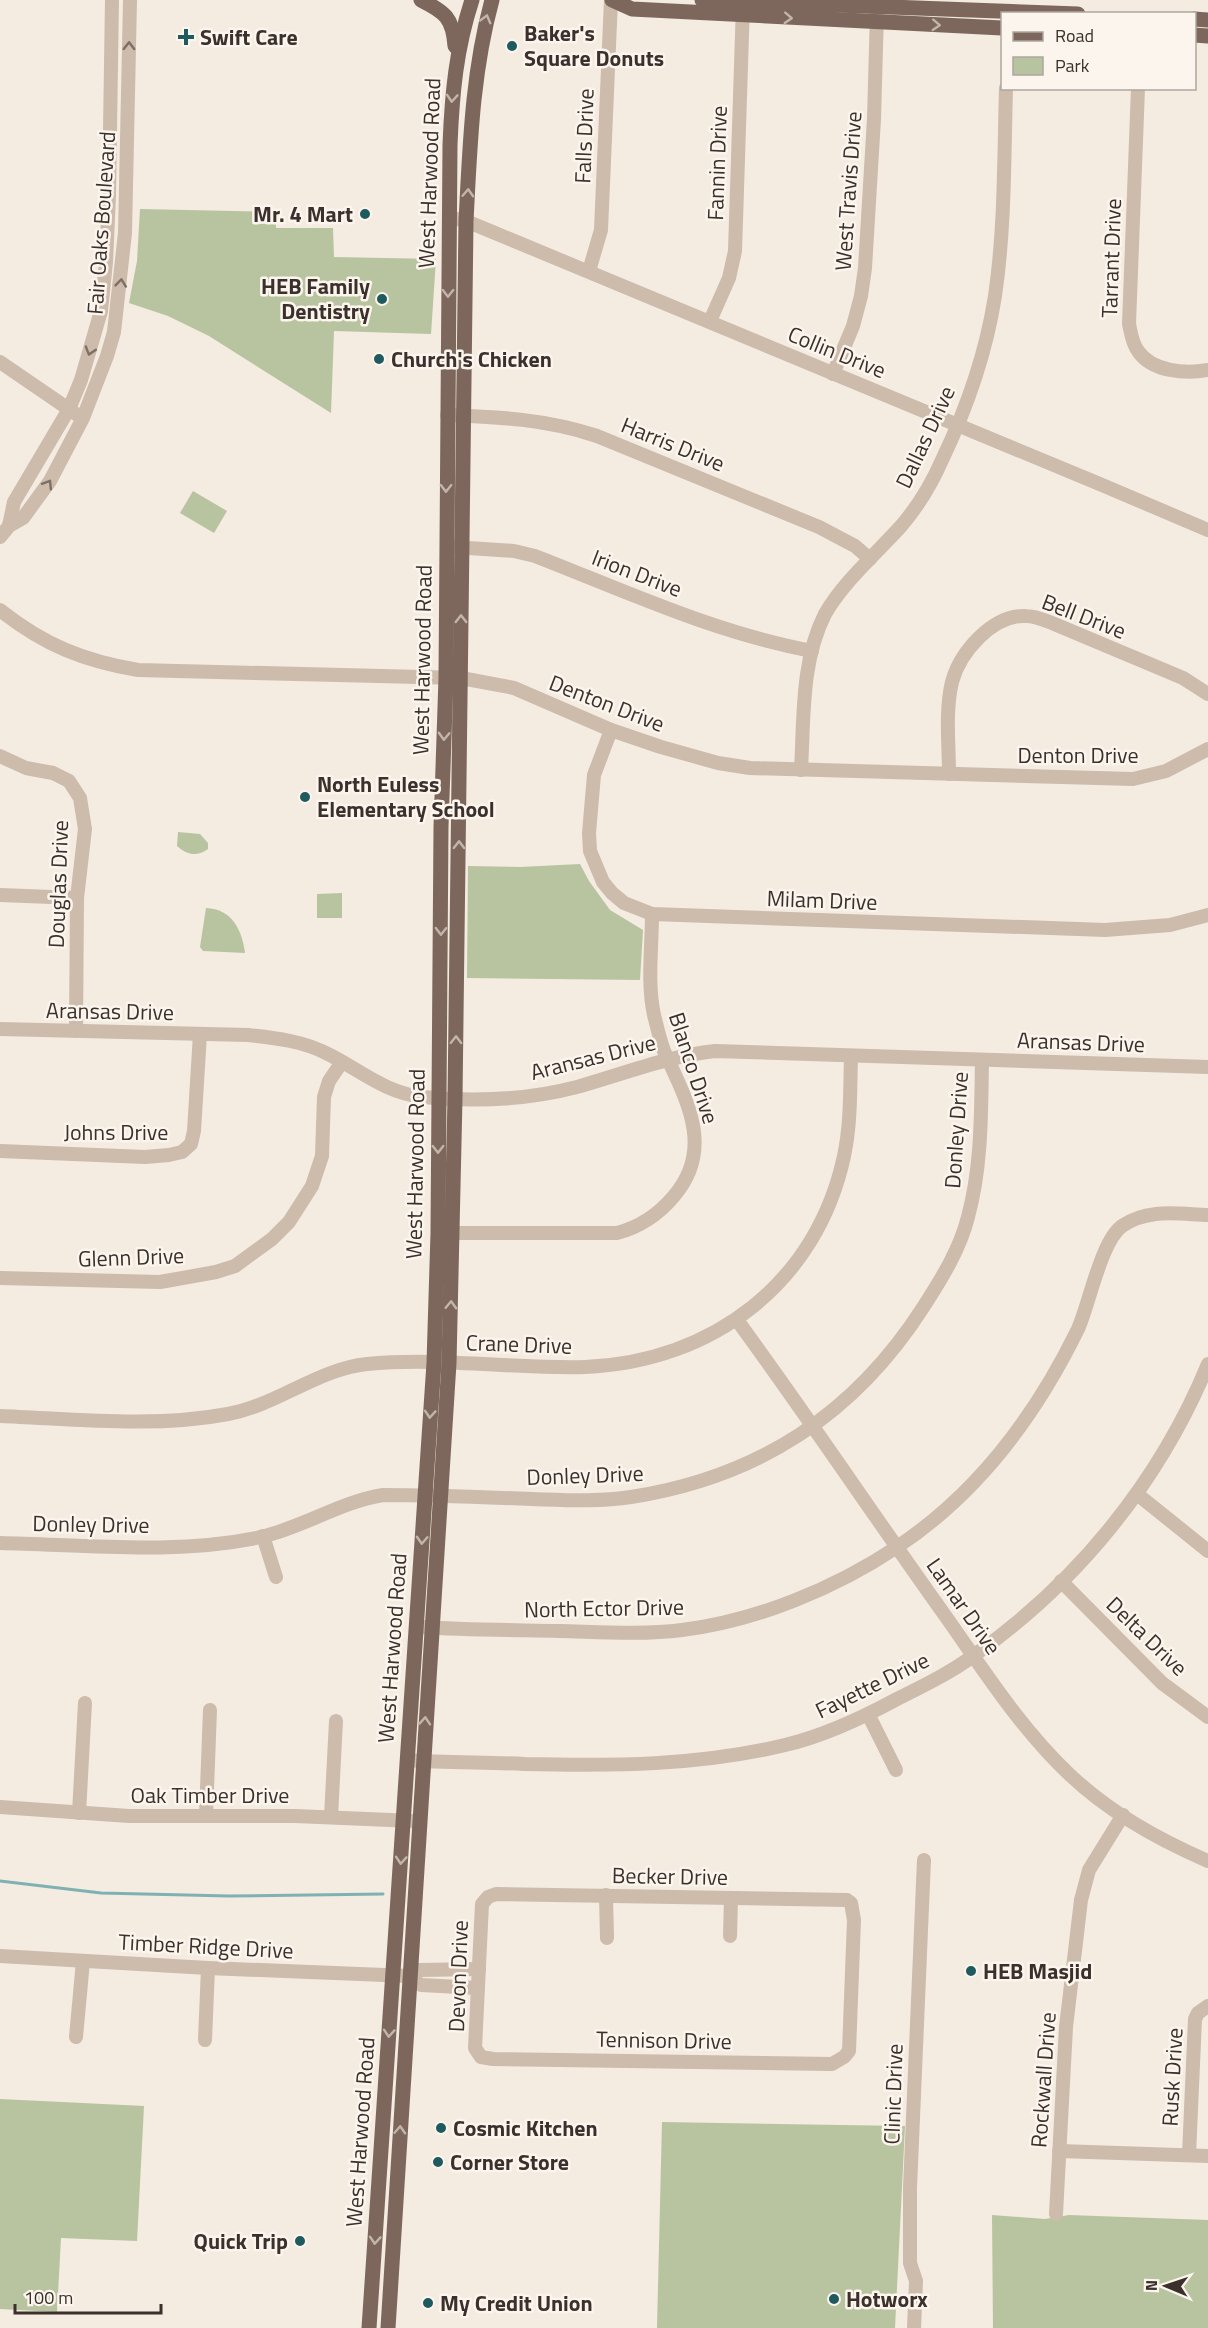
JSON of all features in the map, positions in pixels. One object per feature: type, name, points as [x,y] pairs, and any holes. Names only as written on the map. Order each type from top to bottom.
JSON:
[{"type":"main road","points":[[421,0],[445,13],[450,21],[454,33],[456,64]]},
{"type":"main road","name":"West Harwood Road","points":[[369,2328],[403,1820],[415,1760],[425,1628],[440,1496],[445,1233],[455,1098],[459,801],[445,547],[451,116],[461,35],[472,0]]},
{"type":"main road","name":"West Harwood Road","points":[[445,1233],[438,1098],[442,801],[462,547],[466,221],[474,87],[482,36],[492,0]]},
{"type":"main road","points":[[611,0],[632,9],[743,9],[877,14],[1001,12]]},
{"type":"main road","points":[[702,0],[743,9]]},
{"type":"main road","points":[[877,14],[1001,28]]},
{"type":"main road","points":[[442,801],[459,801]]},
{"type":"main road","name":"West Harwood Road","points":[[425,1628],[424,1495],[441,1363]]},
{"type":"main road","name":"West Harwood Road","points":[[388,2328],[419,1821],[415,1760]]},
{"type":"main road","points":[[379,2185],[396,2188]]},
{"type":"street","name":"Fair Oaks Boulevard","points":[[3,528],[14,501],[69,409],[81,380],[101,310],[109,196],[112,0]]},
{"type":"street","name":"Fair Oaks Boulevard","points":[[3,528],[24,518],[59,465],[83,418],[107,356],[117,314],[125,232],[130,0]]},
{"type":"street","name":"Falls Drive","points":[[589,271],[602,230],[611,0]]},
{"type":"street","name":"Fannin Drive","points":[[710,321],[729,278],[735,251],[743,9]]},
{"type":"street","name":"West Travis Drive","points":[[833,374],[853,326],[864,278],[874,119],[877,14]]},
{"type":"street","points":[[110,75],[129,75]]},
{"type":"street","name":"Dallas Drive","points":[[801,770],[808,661],[825,615],[914,509],[941,462],[959,424],[976,376],[994,298],[1002,213],[1006,90]]},
{"type":"street","name":"Tarrant Drive","points":[[1138,90],[1129,324],[1133,341],[1139,353],[1161,367],[1187,373],[1208,370]]},
{"type":"street","points":[[109,196],[126,196]]},
{"type":"street","name":"Collin Drive","points":[[449,217],[466,221],[589,271],[1208,530]]},
{"type":"street","points":[[101,310],[117,314]]},
{"type":"street","points":[[0,362],[83,418]]},
{"type":"street","name":"Harris Drive","points":[[447,415],[514,417],[576,429],[597,436],[819,527],[855,546],[870,559]]},
{"type":"street","name":"Irion Drive","points":[[445,547],[514,551],[535,556],[726,630],[755,639],[812,651]]},
{"type":"street","name":"Denton Drive","points":[[0,610],[17,624],[63,650],[100,663],[138,670],[453,678],[514,688],[611,730],[677,753],[750,768],[1133,779],[1166,771],[1208,749]]},
{"type":"street","name":"Bell Drive","points":[[949,774],[949,702],[952,681],[970,648],[992,627],[1014,617],[1036,617],[1052,623],[1183,678],[1208,694]]},
{"type":"street","name":"Milam Drive","points":[[611,730],[594,775],[589,833],[590,851],[603,882],[612,893],[624,903],[652,914],[1105,930],[1170,925],[1208,915]]},
{"type":"street","name":"Douglas Drive","points":[[0,756],[26,768],[53,773],[69,781],[80,798],[85,829],[77,898],[76,1031]]},
{"type":"street","points":[[0,895],[77,898]]},
{"type":"street","name":"Blanco Drive","points":[[445,1233],[617,1233],[653,1217],[683,1184],[694,1153],[694,1122],[664,1050],[654,1013],[651,989],[652,914]]},
{"type":"street","name":"Aransas Drive","points":[[0,1029],[248,1035],[286,1040],[303,1044],[342,1062],[392,1090],[421,1097],[438,1098],[500,1099],[555,1092],[670,1060],[715,1051],[1208,1067]]},
{"type":"street","name":"Johns Drive","points":[[0,1151],[145,1157],[182,1152],[191,1144],[194,1131],[200,1034]]},
{"type":"street","name":"Crane Drive","points":[[0,1416],[167,1420],[229,1414],[263,1403],[347,1367],[384,1363],[441,1363],[584,1367],[636,1362],[680,1350],[737,1320],[761,1300],[785,1275],[816,1232],[839,1179],[845,1154],[851,1056]]},
{"type":"street","name":"Donley Drive","points":[[0,1543],[200,1547],[263,1536],[302,1525],[365,1498],[383,1495],[576,1500],[629,1498],[663,1491],[735,1470],[797,1438],[836,1410],[891,1353],[933,1292],[955,1252],[968,1219],[978,1172],[981,1146],[982,1060]]},
{"type":"street","name":"Glenn Drive","points":[[0,1278],[160,1282],[216,1272],[235,1266],[281,1231],[312,1186],[322,1156],[324,1097],[329,1081],[342,1062]]},
{"type":"street","name":"North Ector Drive","points":[[425,1628],[628,1632],[684,1630],[727,1621],[782,1605],[825,1587],[896,1547],[930,1522],[988,1468],[1015,1435],[1054,1374],[1079,1327],[1108,1246],[1114,1234],[1121,1227],[1144,1215],[1155,1213],[1208,1215]]},
{"type":"street","name":"Lamar Drive","points":[[737,1320],[1022,1723],[1068,1774],[1095,1797],[1157,1837],[1208,1861]]},
{"type":"street","name":"Fayette Drive","points":[[415,1760],[605,1766],[673,1762],[745,1754],[788,1745],[868,1714],[974,1656],[1027,1612],[1106,1534],[1137,1494],[1169,1445],[1194,1399],[1208,1364]]},
{"type":"street","points":[[1137,1494],[1208,1551]]},
{"type":"street","points":[[263,1536],[276,1576]]},
{"type":"street","name":"Delta Drive","points":[[1060,1581],[1162,1683],[1208,1717]]},
{"type":"street","points":[[79,1813],[85,1703]]},
{"type":"street","points":[[206,1815],[210,1710]]},
{"type":"street","points":[[868,1714],[896,1770]]},
{"type":"street","points":[[330,1817],[336,1721]]},
{"type":"street","name":"Oak Timber Drive","points":[[0,1807],[129,1816],[330,1817],[419,1821]]},
{"type":"street","name":"Rockwall Drive","points":[[1056,2214],[1066,2027],[1081,1900],[1089,1870],[1123,1815]]},
{"type":"street","name":"Clinic Drive","points":[[914,2328],[916,2281],[910,2263],[910,2188],[924,1860]]},
{"type":"street","name":"Becker Drive","points":[[488,1897],[496,1894],[847,1900],[852,1903],[854,1920],[850,2042],[844,2057]]},
{"type":"street","points":[[606,1896],[607,1938]]},
{"type":"street","name":"Devon Drive","points":[[481,2057],[476,2048],[478,1988],[482,1904],[488,1897]]},
{"type":"street","points":[[730,1936],[731,1898]]},
{"type":"street","name":"Timber Ridge Drive","points":[[0,1956],[207,1968],[409,1976]]},
{"type":"street","points":[[76,2037],[83,1961]]},
{"type":"street","points":[[205,2040],[207,1968]]},
{"type":"street","points":[[478,1988],[421,1985],[409,1976],[419,1970],[479,1969]]},
{"type":"street","name":"Rusk Drive","points":[[1189,2155],[1195,2019],[1197,2013],[1208,2006]]},
{"type":"street","name":"Tennison Drive","points":[[481,2057],[822,2064],[838,2062],[844,2057]]},
{"type":"street","points":[[1059,2151],[1208,2156]]},
{"type":"green space","points":[[140,209],[276,212],[276,228],[333,228],[334,257],[436,259],[431,334],[334,331],[331,413],[209,336],[168,316],[129,303],[137,261]]},
{"type":"green space","points":[[193,491],[227,511],[214,533],[180,513]]},
{"type":"green space","points":[[178,832],[200,834],[208,843],[208,849],[196,854],[185,851],[177,846]]},
{"type":"green space","points":[[580,864],[610,910],[643,930],[640,980],[467,978],[468,866],[520,867]]},
{"type":"green space","points":[[342,893],[342,918],[317,918],[317,894]]},
{"type":"green space","points":[[206,908],[223,912],[234,922],[241,936],[245,953],[203,951],[200,947]]},
{"type":"green space","points":[[0,2099],[144,2106],[137,2241],[61,2238],[57,2312],[0,2309]]},
{"type":"green space","points":[[662,2122],[905,2126],[895,2328],[657,2328]]},
{"type":"green space","points":[[992,2215],[1045,2219],[1069,2215],[1208,2220],[1208,2328],[993,2328]]},
{"type":"waterway","points":[[0,1881],[101,1893],[229,1896],[383,1894]]},
{"type":"place","name":"Swift Care","points":[[186,37]]},
{"type":"place","name":"Baker's Square Donuts","points":[[512,46]]},
{"type":"place","name":"Mr. 4 Mart","points":[[365,214]]},
{"type":"place","name":"HEB Family Dentistry","points":[[382,299]]},
{"type":"place","name":"Church's Chicken","points":[[379,359]]},
{"type":"place","name":"North Euless Elementary School","points":[[305,797]]},
{"type":"place","name":"HEB Masjid","points":[[971,1971]]},
{"type":"place","name":"Cosmic Kitchen","points":[[441,2128]]},
{"type":"place","name":"Corner Store","points":[[438,2162]]},
{"type":"place","name":"Quick Trip","points":[[300,2241]]},
{"type":"place","name":"Hotworx","points":[[834,2299]]},
{"type":"place","name":"My Credit Union","points":[[428,2303]]}]
